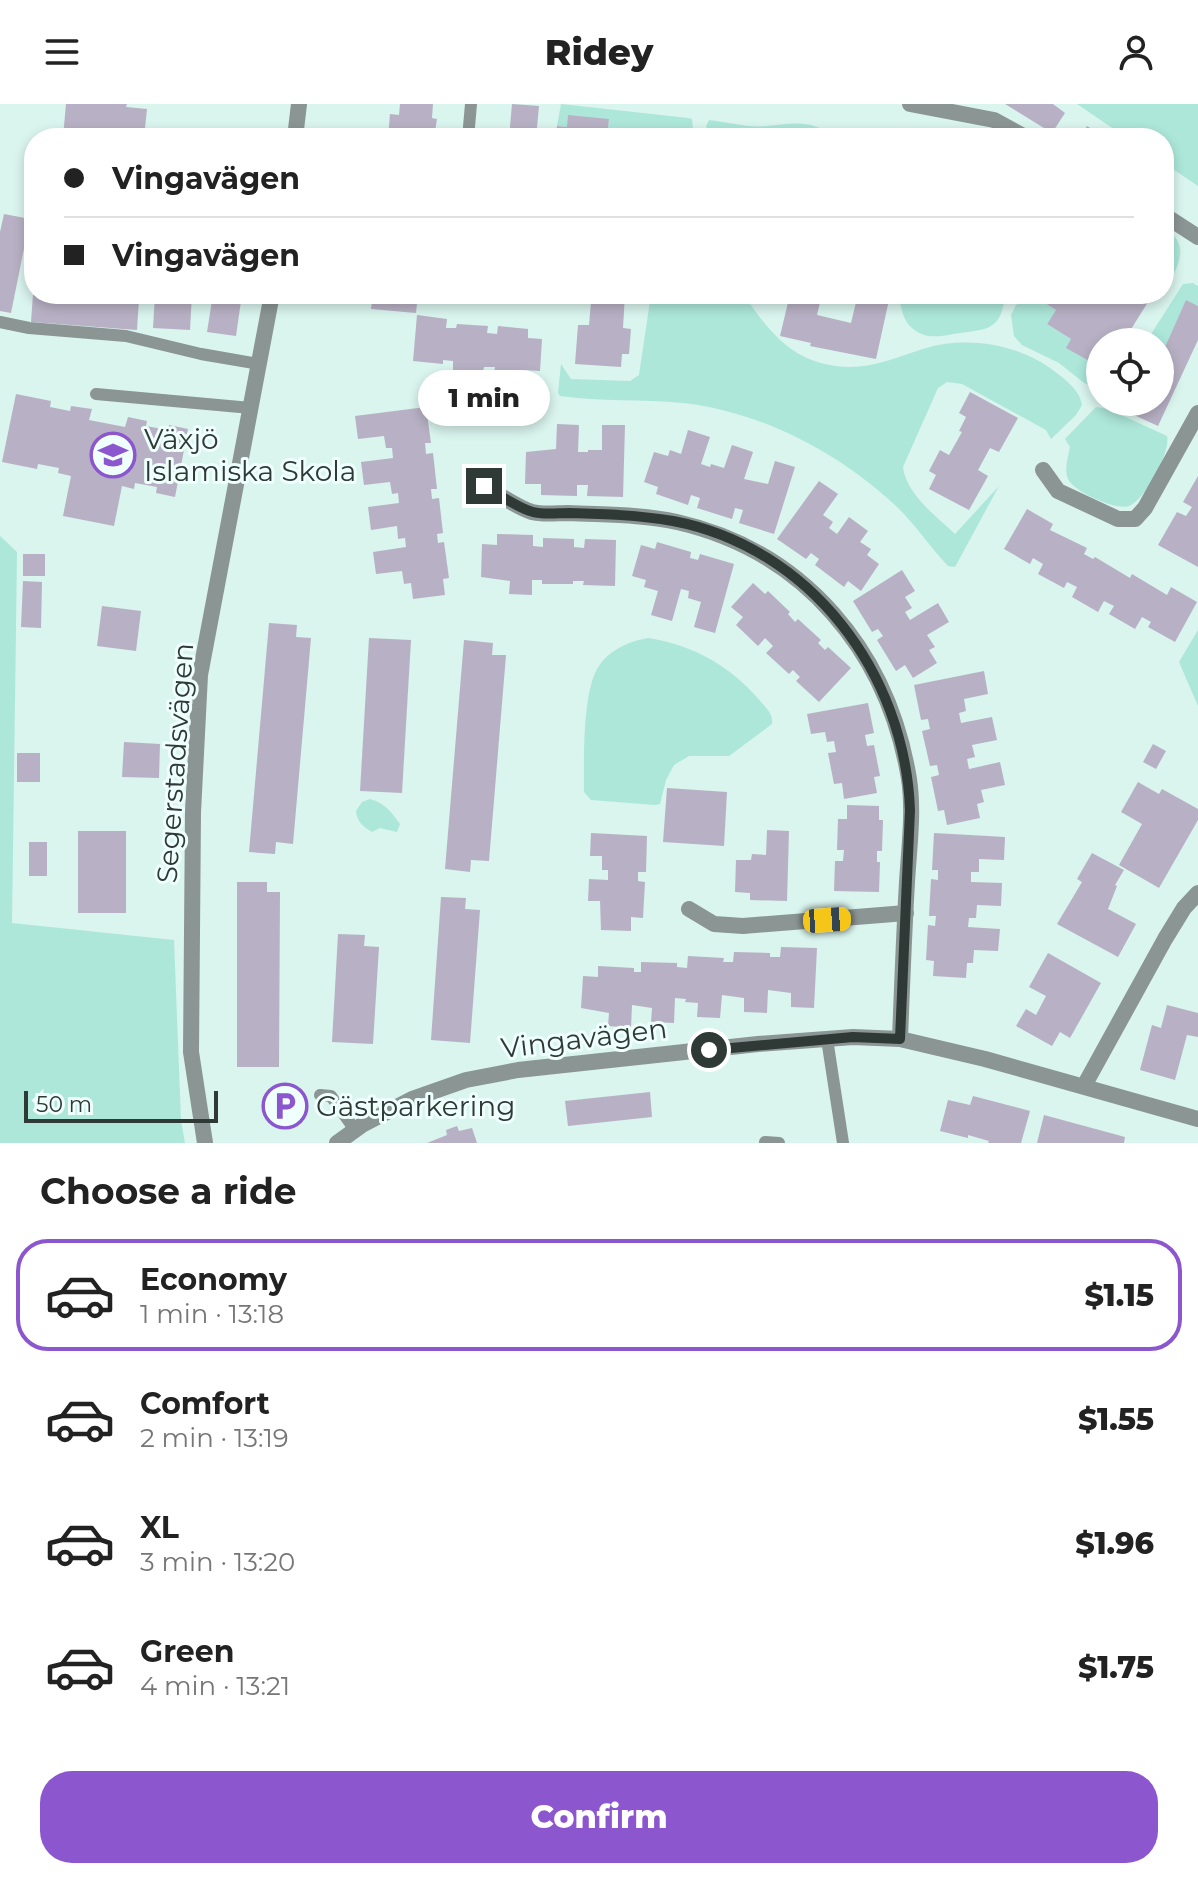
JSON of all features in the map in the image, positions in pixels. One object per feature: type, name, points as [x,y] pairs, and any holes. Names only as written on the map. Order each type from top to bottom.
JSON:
[{"type":"street","points":[[296,128],[299,104]]},
{"type":"street","points":[[910,104],[994,120],[1009,128]]},
{"type":"street","points":[[1174,221],[1198,237]]},
{"type":"street","name":"Segerstadsvägen","points":[[205,1143],[191,1052],[193,812],[199,691],[270,304]]},
{"type":"street","points":[[1043,470],[1058,491],[1118,519],[1135,519],[1145,508],[1198,413]]},
{"type":"street","points":[[484,486],[533,512],[645,517],[677,522],[731,539],[794,574],[833,612],[861,650],[880,686],[899,738],[909,780],[900,1039]]},
{"type":"street","points":[[1084,1086],[1165,939],[1184,908],[1198,893]]},
{"type":"street","points":[[689,909],[714,924],[743,926],[906,913]]},
{"type":"street","name":"Vingavägen","points":[[337,1143],[412,1099],[466,1080],[518,1070],[827,1039],[900,1039],[1198,1119]]},
{"type":"lane","points":[[469,128],[471,104]]},
{"type":"lane","points":[[0,322],[29,328],[126,336],[259,364]]},
{"type":"lane","points":[[96,394],[251,408]]},
{"type":"lane","points":[[827,1039],[843,1143]]},
{"type":"lane","points":[[320,1095],[331,1096],[355,1130]]},
{"type":"lane","points":[[765,1142],[779,1143]]},
{"type":"green space","points":[[561,104],[688,118],[692,119],[693,128],[608,128],[609,119],[557,126]]},
{"type":"green space","points":[[1077,104],[1198,104],[1198,186],[1174,170],[1174,128],[1112,128]]},
{"type":"green space","points":[[709,120],[753,126],[793,124],[819,128],[707,128]]},
{"type":"green space","points":[[1174,236],[1180,250],[1174,272]]},
{"type":"green space","points":[[1183,284],[1198,286],[1198,306],[1186,301],[1174,328],[1155,328],[1170,304],[1174,304],[1174,298]]},
{"type":"green space","points":[[650,304],[751,304],[777,337],[811,360],[839,366],[864,366],[942,344],[991,344],[1022,353],[1050,368],[1074,389],[1082,405],[1051,439],[1046,430],[962,384],[947,382],[938,388],[903,467],[916,496],[955,534],[999,486],[955,567],[948,566],[903,513],[873,486],[824,452],[770,425],[741,415],[683,403],[591,399],[560,396],[558,393],[561,364],[571,379],[630,381],[639,375]]},
{"type":"green space","points":[[900,304],[1004,304],[999,317],[988,327],[942,336],[917,332],[902,312]]},
{"type":"green space","points":[[1018,304],[1047,304],[1056,310],[1047,324],[1071,339],[1086,353],[1086,384],[1059,363],[1022,345],[1014,336],[1011,315]]},
{"type":"green space","points":[[1087,416],[1123,416],[1167,436],[1167,443],[1156,475],[1135,502],[1123,507],[1096,499],[1072,484],[1066,467],[1070,447],[1065,439]]},
{"type":"green space","points":[[0,536],[17,552],[12,923],[174,940],[181,1121],[185,1143],[0,1143]]},
{"type":"green space","points":[[1198,630],[1198,706],[1179,662]]},
{"type":"green space","points":[[648,638],[681,646],[725,668],[766,707],[772,724],[729,756],[689,756],[674,765],[666,780],[660,804],[591,800],[584,792],[584,745],[593,677],[603,660],[614,651]]},
{"type":"green space","points":[[370,799],[394,816],[400,824],[397,832],[380,828],[372,832],[361,823],[356,811],[362,802]]},
{"type":"building","points":[[66,104],[127,104],[126,107],[147,109],[145,128],[64,128]]},
{"type":"building","points":[[400,104],[433,104],[432,118],[437,119],[436,128],[389,128],[390,114],[399,115]]},
{"type":"building","points":[[512,104],[539,106],[537,128],[510,128]]},
{"type":"building","points":[[1005,104],[1053,104],[1065,113],[1055,128],[1044,128]]},
{"type":"building","points":[[568,115],[609,119],[608,128],[557,128],[567,127]]},
{"type":"building","points":[[4,214],[24,218],[24,249],[11,313],[0,311],[0,232]]},
{"type":"building","points":[[1186,300],[1198,306],[1198,340],[1174,392],[1174,328]]},
{"type":"building","points":[[32,304],[139,304],[137,330],[31,322]]},
{"type":"building","points":[[154,304],[191,304],[190,330],[153,328]]},
{"type":"building","points":[[211,304],[241,304],[236,336],[207,332]]},
{"type":"building","points":[[372,304],[417,304],[416,313],[371,309]]},
{"type":"building","points":[[591,304],[624,304],[623,328],[631,329],[629,354],[622,354],[621,367],[575,364],[578,325],[589,325]]},
{"type":"building","points":[[788,304],[820,304],[817,315],[851,323],[856,304],[888,304],[876,359],[810,346],[811,343],[780,336]]},
{"type":"building","points":[[1047,304],[1147,304],[1132,328],[1086,328],[1086,359],[1066,348],[1071,339],[1047,324],[1056,310]]},
{"type":"building","points":[[417,315],[447,319],[446,328],[456,328],[457,324],[488,326],[487,333],[497,334],[498,326],[528,329],[528,338],[542,339],[540,371],[525,370],[524,374],[494,372],[495,367],[484,367],[483,372],[453,370],[453,361],[443,360],[443,364],[413,361]]},
{"type":"building","points":[[970,392],[1018,418],[999,452],[990,448],[978,470],[988,476],[969,510],[929,489],[936,475],[929,471],[940,450],[949,455],[962,432],[959,431],[966,417],[959,413]]},
{"type":"building","points":[[16,394],[51,401],[50,407],[70,411],[71,406],[92,409],[89,420],[125,427],[128,417],[147,421],[146,426],[168,430],[169,425],[188,429],[175,497],[156,493],[157,487],[135,483],[134,489],[122,486],[114,526],[63,516],[71,476],[58,473],[59,468],[38,464],[37,469],[2,462]]},
{"type":"building","points":[[426,407],[431,443],[425,443],[426,454],[433,453],[437,489],[431,489],[432,499],[439,498],[443,533],[437,534],[438,543],[444,542],[449,578],[443,579],[445,595],[413,599],[411,583],[404,584],[402,571],[376,574],[373,552],[406,547],[405,538],[398,539],[397,526],[371,530],[368,507],[399,503],[398,493],[392,494],[390,482],[364,485],[361,462],[393,458],[392,448],[386,448],[384,436],[358,439],[355,416]]},
{"type":"building","points":[[1136,416],[1163,416],[1158,426]]},
{"type":"building","points":[[557,424],[579,425],[578,452],[602,450],[602,425],[625,425],[623,497],[587,496],[588,485],[577,485],[577,496],[541,495],[541,484],[525,484],[526,452],[556,449]]},
{"type":"building","points":[[688,430],[710,437],[701,464],[724,468],[732,445],[753,452],[744,479],[768,484],[775,461],[795,467],[774,534],[739,523],[743,510],[735,508],[732,519],[697,508],[700,498],[691,495],[688,505],[656,494],[658,487],[644,482],[654,452],[668,456],[670,450],[681,454]]},
{"type":"building","points":[[1198,476],[1198,567],[1158,545],[1177,512],[1186,516],[1192,507],[1183,502]]},
{"type":"building","points":[[819,481],[838,494],[823,515],[833,522],[829,528],[837,534],[849,517],[868,531],[860,542],[871,549],[867,555],[879,564],[861,591],[848,581],[844,587],[815,565],[819,559],[811,553],[806,559],[777,539]]},
{"type":"building","points":[[1027,509],[1053,524],[1050,530],[1087,548],[1084,554],[1093,559],[1095,557],[1130,578],[1132,574],[1167,595],[1171,587],[1197,602],[1175,642],[1148,627],[1151,622],[1142,617],[1135,629],[1109,614],[1114,606],[1104,601],[1098,612],[1072,597],[1077,587],[1067,582],[1064,588],[1038,574],[1043,564],[1033,558],[1030,564],[1004,549]]},
{"type":"building","points":[[497,534],[533,535],[533,546],[543,547],[543,538],[574,539],[574,547],[584,548],[585,539],[616,540],[615,586],[583,585],[584,581],[542,584],[542,580],[532,580],[532,595],[509,594],[510,581],[481,577],[482,544],[497,545]]},
{"type":"building","points":[[657,542],[691,552],[690,558],[698,560],[700,554],[734,564],[715,633],[694,627],[701,602],[688,598],[689,591],[681,589],[672,621],[651,615],[658,591],[644,587],[646,580],[632,576],[641,545],[655,549]]},
{"type":"building","points":[[23,554],[45,554],[45,576],[23,576]]},
{"type":"building","points":[[902,570],[915,591],[905,597],[912,608],[905,612],[910,620],[938,603],[949,622],[927,635],[935,647],[929,650],[937,663],[913,678],[905,665],[896,671],[877,640],[883,636],[878,629],[872,632],[853,601]]},
{"type":"building","points":[[23,581],[42,582],[41,628],[21,627]]},
{"type":"building","points":[[753,583],[765,594],[768,591],[790,612],[788,614],[795,622],[798,619],[821,640],[818,643],[825,650],[828,647],[851,668],[819,702],[796,681],[800,677],[793,670],[789,674],[766,653],[773,646],[765,638],[758,646],[736,625],[743,617],[731,607]]},
{"type":"building","points":[[102,606],[141,611],[136,651],[97,646]]},
{"type":"building","points":[[269,623],[297,625],[296,637],[311,638],[293,844],[276,842],[275,854],[249,852]]},
{"type":"building","points":[[369,638],[411,640],[402,793],[360,791]]},
{"type":"building","points":[[464,640],[493,643],[492,655],[506,655],[489,861],[471,860],[470,872],[445,869]]},
{"type":"building","points":[[984,671],[988,694],[964,699],[966,711],[959,713],[961,723],[992,717],[997,740],[972,745],[975,757],[967,759],[969,769],[1000,762],[1005,785],[981,790],[984,802],[977,804],[980,818],[947,825],[944,810],[938,811],[931,777],[939,775],[937,765],[930,766],[922,731],[930,729],[928,719],[921,720],[914,685]]},
{"type":"building","points":[[868,703],[874,733],[865,735],[867,746],[874,745],[880,776],[874,777],[877,793],[844,799],[842,783],[834,784],[828,753],[836,752],[834,741],[827,742],[825,732],[811,734],[807,714]]},
{"type":"building","points":[[124,742],[160,744],[159,778],[122,777]]},
{"type":"building","points":[[1153,744],[1166,751],[1156,769],[1143,762]]},
{"type":"building","points":[[17,753],[40,753],[40,782],[17,782]]},
{"type":"building","points":[[1138,782],[1159,794],[1162,789],[1198,809],[1198,820],[1159,888],[1119,865],[1142,824],[1121,812]]},
{"type":"building","points":[[667,788],[727,792],[724,846],[663,842]]},
{"type":"building","points":[[847,805],[879,806],[879,820],[883,820],[882,851],[877,851],[877,862],[880,862],[879,892],[834,891],[835,861],[843,861],[844,850],[837,850],[838,819],[847,819]]},
{"type":"building","points":[[767,830],[789,831],[787,901],[750,900],[750,893],[735,892],[736,860],[751,860],[752,854],[766,855]]},
{"type":"building","points":[[78,831],[126,831],[126,913],[78,913]]},
{"type":"building","points":[[591,833],[647,836],[646,872],[638,872],[638,881],[645,882],[643,918],[631,917],[631,931],[601,930],[600,901],[588,901],[589,879],[608,880],[608,870],[602,870],[602,856],[590,856]]},
{"type":"building","points":[[934,833],[1005,837],[1004,860],[979,859],[979,872],[971,872],[971,882],[1002,883],[1001,906],[977,905],[976,918],[969,918],[968,927],[1000,929],[998,951],[974,950],[973,963],[967,963],[966,978],[933,976],[934,961],[926,960],[928,925],[935,926],[936,916],[929,916],[931,879],[938,880],[938,870],[932,870]]},
{"type":"building","points":[[29,842],[47,842],[47,876],[29,876]]},
{"type":"building","points":[[1092,853],[1124,870],[1115,885],[1108,909],[1136,924],[1118,957],[1057,924],[1082,882],[1077,879]]},
{"type":"building","points":[[237,882],[267,882],[267,892],[280,892],[279,1067],[237,1067]]},
{"type":"building","points":[[441,897],[466,898],[465,909],[480,910],[470,1043],[431,1040]]},
{"type":"building","points":[[338,934],[365,935],[364,946],[379,947],[373,1044],[332,1042]]},
{"type":"building","points":[[781,947],[817,948],[814,1008],[791,1007],[791,993],[768,990],[767,1013],[744,1012],[744,998],[722,995],[720,1018],[697,1017],[698,1003],[675,998],[674,1023],[651,1022],[652,1008],[632,1005],[631,1028],[608,1026],[609,1013],[581,1008],[583,976],[598,977],[598,966],[634,968],[634,972],[641,972],[641,962],[677,963],[677,967],[687,968],[688,956],[724,958],[723,962],[733,962],[734,952],[770,953],[770,957],[780,957]]},
{"type":"building","points":[[1048,953],[1101,983],[1070,1038],[1060,1032],[1052,1046],[1016,1026],[1026,1009],[1036,1015],[1046,996],[1029,987]]},
{"type":"building","points":[[1167,1005],[1198,1013],[1198,1037],[1187,1035],[1175,1080],[1140,1070],[1152,1025],[1161,1028]]},
{"type":"building","points":[[650,1092],[652,1117],[568,1126],[565,1101]]},
{"type":"building","points":[[973,1096],[1030,1111],[1021,1143],[988,1143],[968,1135],[968,1138],[940,1131],[948,1100],[970,1105]]},
{"type":"building","points":[[1044,1115],[1125,1137],[1124,1143],[1037,1143]]},
{"type":"building","points":[[457,1126],[459,1131],[472,1128],[477,1143],[427,1143],[447,1135],[446,1130]]},
{"type":"place","name":"Växjö Islamiska Skola","points":[[113,455]]},
{"type":"place","name":"Gästparkering","points":[[285,1106]]},
{"type":"route","points":[[484,486],[533,512],[621,514],[677,522],[731,539],[769,558],[794,574],[833,612],[861,650],[892,714],[909,780],[910,810],[900,1039],[853,1037],[709,1050]]}]
